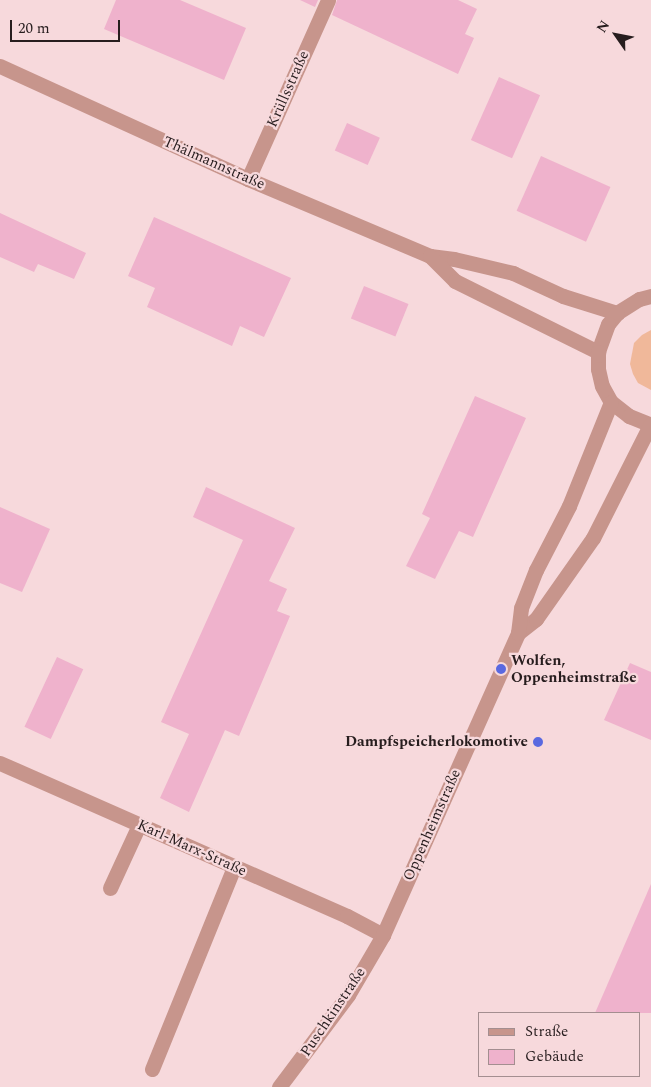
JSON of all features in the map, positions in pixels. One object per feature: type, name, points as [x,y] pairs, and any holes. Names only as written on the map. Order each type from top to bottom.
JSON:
[{"type":"street","name":"Krüllsstraße","points":[[248,179],[328,0]]},
{"type":"street","name":"Thälmannstraße","points":[[0,66],[248,179],[430,256],[454,259],[513,273],[563,296],[618,313]]},
{"type":"street","name":"Thälmannstraße","points":[[430,256],[455,281],[598,352]]},
{"type":"street","name":"Oppenheimstraße","points":[[518,633],[536,619],[592,538],[651,425],[629,416],[611,402],[600,378],[598,352],[608,324],[618,313],[639,299],[651,296]]},
{"type":"street","name":"Oppenheimstraße","points":[[383,935],[518,633],[521,608],[536,570],[572,498],[611,402]]},
{"type":"street","name":"Karl-Marx-Straße","points":[[1,765],[347,916],[383,935]]},
{"type":"street","points":[[110,888],[139,825]]},
{"type":"street","points":[[152,1068],[234,867]]},
{"type":"street","name":"Puschkinstraße","points":[[279,1087],[348,995],[383,935]]},
{"type":"shaded area","points":[[651,330],[651,390],[638,383],[630,364],[634,343]]},
{"type":"building","points":[[116,0],[180,0],[246,28],[224,80],[104,29]]},
{"type":"building","points":[[300,0],[318,0],[315,7]]},
{"type":"building","points":[[337,0],[458,0],[477,9],[465,34],[474,38],[458,74],[332,15]]},
{"type":"building","points":[[499,77],[540,95],[512,158],[471,140]]},
{"type":"building","points":[[347,123],[380,138],[368,165],[335,150]]},
{"type":"building","points":[[541,156],[610,187],[586,242],[517,211]]},
{"type":"building","points":[[0,213],[86,253],[74,279],[38,264],[34,272],[0,257]]},
{"type":"building","points":[[154,217],[291,278],[264,337],[240,326],[232,346],[147,307],[155,288],[128,276]]},
{"type":"building","points":[[364,286],[409,304],[395,336],[351,318]]},
{"type":"building","points":[[475,396],[526,418],[473,537],[459,531],[435,579],[406,566],[430,518],[422,514]]},
{"type":"building","points":[[206,487],[295,528],[269,581],[287,589],[277,611],[290,616],[239,736],[225,730],[189,812],[160,798],[189,734],[161,722],[243,540],[193,517]]},
{"type":"building","points":[[0,507],[50,529],[22,592],[0,583]]},
{"type":"building","points":[[57,657],[83,669],[51,739],[24,727]]},
{"type":"building","points":[[630,663],[651,672],[651,740],[604,720]]},
{"type":"building","points":[[651,884],[651,1013],[595,1012]]},
{"type":"place","name":"Wolfen, Oppenheimstraße","points":[[501,669]]},
{"type":"place","name":"Dampfspeicherlokomotive","points":[[538,742]]}]
